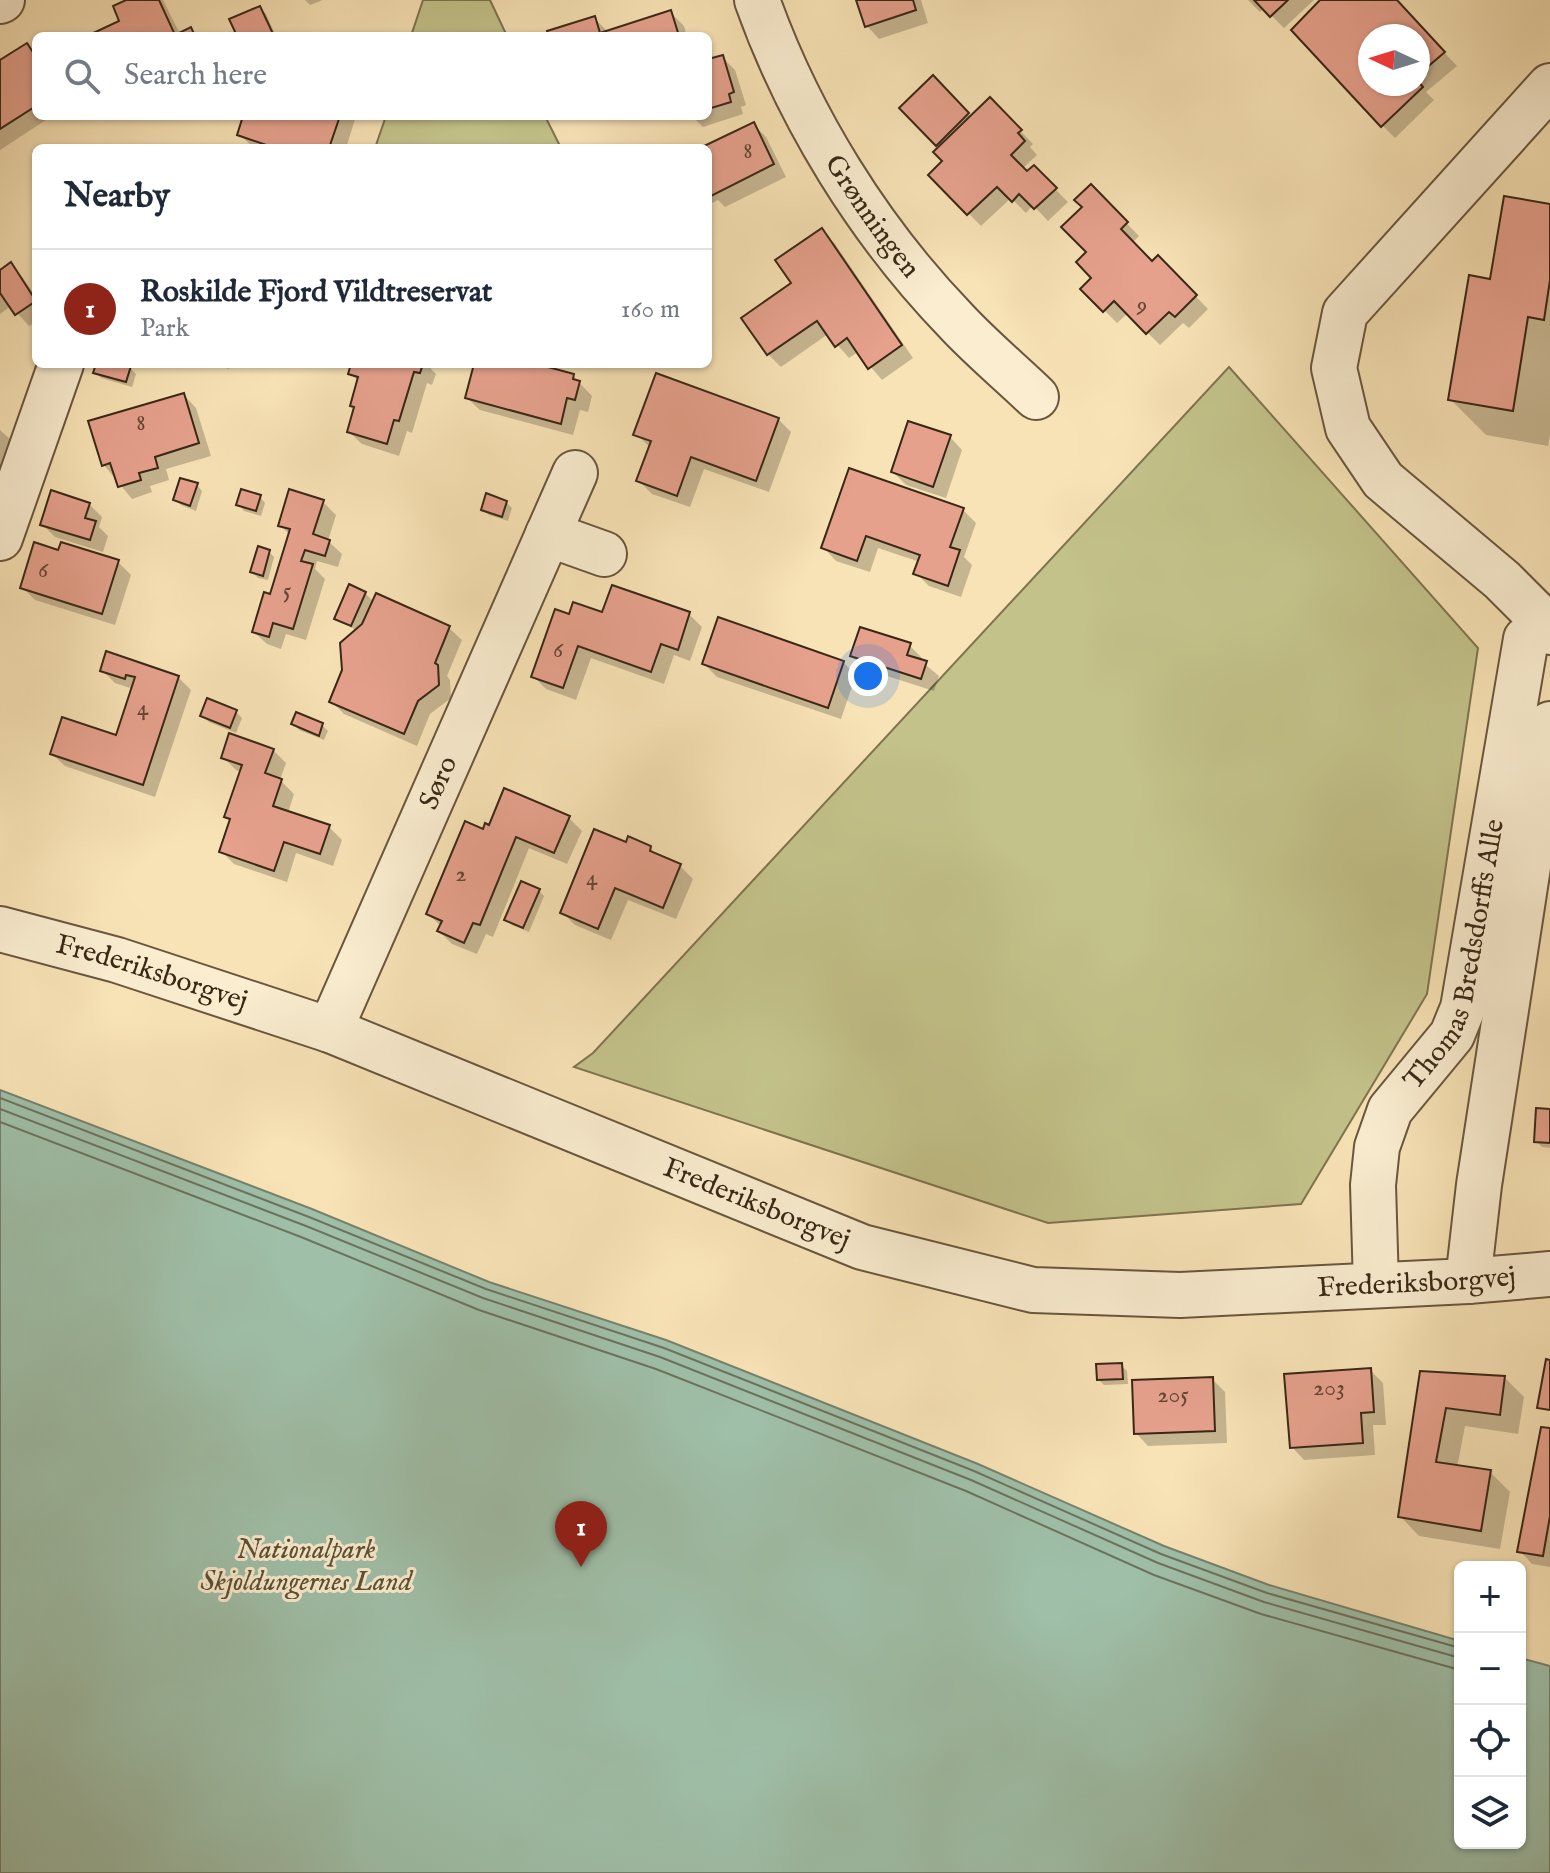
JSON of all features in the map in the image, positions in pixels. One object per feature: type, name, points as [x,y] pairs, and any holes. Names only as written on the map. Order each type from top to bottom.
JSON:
[{"type":"street","name":"Grønningen","points":[[757,0],[773,45],[823,144],[884,236],[955,321],[1036,397]]},
{"type":"street","name":"Thomas Bredsdorffs Alle","points":[[1468,1281],[1479,1185],[1489,982],[1538,747],[1526,639],[1547,627],[1502,580],[1383,480],[1348,428],[1334,368],[1345,313],[1550,86]]},
{"type":"street","points":[[0,538],[60,368]]},
{"type":"street","name":"Søro","points":[[330,1030],[575,473]]},
{"type":"street","points":[[548,534],[604,554]]},
{"type":"street","name":"Frederiksborgvej","points":[[0,929],[117,960],[330,1030],[862,1247],[1033,1290],[1180,1295],[1550,1274]]},
{"type":"street","name":"Thomas Bredsdorffs Alle","points":[[1376,1285],[1373,1185],[1377,1147],[1390,1110],[1452,1035],[1463,1008],[1489,982]]},
{"type":"shaded area","points":[[423,0],[490,0],[505,32],[412,32]]},
{"type":"shaded area","points":[[385,120],[547,120],[559,144],[376,144]]},
{"type":"shaded area","points":[[1229,367],[1478,648],[1427,994],[1301,1204],[1048,1223],[574,1067],[593,1053]]},
{"type":"water","name":"Nationalpark Skjoldungernes Land","points":[[0,1090],[312,1209],[489,1282],[666,1340],[978,1464],[1164,1546],[1269,1585],[1454,1639],[1454,1849],[1526,1849],[1526,1660],[1550,1666],[1550,1873],[0,1873]]},
{"type":"building","points":[[126,0],[159,0],[174,32],[96,32],[119,21],[113,6]]},
{"type":"building","points":[[856,0],[913,0],[916,10],[865,27]]},
{"type":"building","points":[[1254,0],[1288,0],[1270,17]]},
{"type":"building","points":[[1320,0],[1397,0],[1419,24],[1358,24],[1358,96],[1414,96],[1381,127],[1291,30]]},
{"type":"building","points":[[260,6],[272,32],[235,32],[229,19]]},
{"type":"building","points":[[671,10],[678,32],[603,32]]},
{"type":"building","points":[[595,16],[600,32],[547,32],[547,31]]},
{"type":"building","points":[[1430,36],[1445,52],[1430,65]]},
{"type":"building","points":[[27,43],[32,51],[32,109],[0,129],[0,60]]},
{"type":"building","points":[[723,55],[734,92],[729,94],[731,102],[712,108],[712,58]]},
{"type":"building","points":[[933,75],[969,113],[936,146],[899,108]]},
{"type":"building","points":[[990,97],[1022,130],[1018,133],[1025,141],[1011,155],[1027,171],[1034,165],[1057,188],[1034,209],[1019,194],[1012,202],[997,187],[967,215],[928,175],[942,161],[933,152]]},
{"type":"building","points":[[242,120],[339,120],[330,144],[263,144],[237,135]]},
{"type":"building","points":[[754,122],[774,164],[712,195],[712,144],[708,144]]},
{"type":"building","points":[[1091,184],[1128,222],[1121,229],[1152,261],[1158,255],[1197,295],[1175,317],[1169,312],[1146,334],[1114,301],[1103,312],[1080,289],[1091,278],[1076,262],[1086,252],[1061,227],[1082,207],[1074,200]]},
{"type":"building","points":[[1504,196],[1550,204],[1550,280],[1544,320],[1528,317],[1513,411],[1448,400],[1469,275],[1490,279]]},
{"type":"building","points":[[822,228],[902,345],[868,369],[847,338],[835,347],[817,321],[767,355],[741,318],[791,283],[775,260]]},
{"type":"building","points":[[11,262],[32,295],[32,304],[15,315],[0,293],[0,270]]},
{"type":"building","points":[[95,368],[130,368],[126,382],[93,373]]},
{"type":"building","points":[[350,368],[422,368],[420,373],[414,372],[399,421],[394,420],[387,444],[347,432],[358,377],[348,374]]},
{"type":"building","points":[[473,368],[552,368],[574,374],[573,379],[580,381],[575,400],[567,398],[561,424],[465,398]]},
{"type":"building","points":[[656,373],[779,418],[756,481],[691,457],[677,496],[636,481],[651,441],[633,435]]},
{"type":"building","points":[[184,393],[199,443],[155,457],[158,468],[139,473],[141,480],[118,487],[110,463],[102,466],[88,421]]},
{"type":"building","points":[[908,421],[951,435],[933,487],[891,472]]},
{"type":"building","points":[[849,468],[964,508],[950,547],[960,550],[948,586],[913,574],[920,555],[866,536],[857,561],[821,548]]},
{"type":"building","points":[[180,478],[198,483],[190,506],[173,500]]},
{"type":"building","points":[[241,489],[261,495],[256,511],[236,505]]},
{"type":"building","points":[[289,489],[324,500],[313,534],[330,540],[325,556],[305,550],[301,561],[313,564],[293,629],[273,623],[269,637],[252,632],[264,592],[270,594],[290,529],[278,526]]},
{"type":"building","points":[[51,490],[90,503],[85,518],[96,521],[90,540],[40,525]]},
{"type":"building","points":[[486,493],[507,501],[502,517],[481,510]]},
{"type":"building","points":[[34,542],[58,550],[61,542],[119,560],[102,614],[20,588]]},
{"type":"building","points":[[258,546],[270,550],[263,576],[250,572]]},
{"type":"building","points":[[349,584],[366,592],[351,626],[334,619]]},
{"type":"building","points":[[612,585],[690,612],[678,650],[661,644],[651,672],[578,646],[563,688],[531,677],[555,609],[569,614],[573,602],[602,612]]},
{"type":"building","points":[[376,593],[450,626],[435,663],[438,665],[439,685],[418,701],[404,734],[329,702],[342,670],[340,643],[362,624]]},
{"type":"building","points":[[718,617],[844,661],[828,708],[702,664]]},
{"type":"building","points":[[860,627],[911,643],[907,655],[927,661],[921,679],[850,656]]},
{"type":"building","points":[[106,651],[179,676],[143,785],[50,754],[62,717],[116,735],[135,677],[126,675],[125,679],[100,671]]},
{"type":"building","points":[[207,698],[237,710],[230,728],[200,716]]},
{"type":"building","points":[[296,712],[323,723],[319,736],[291,724]]},
{"type":"building","points":[[229,733],[274,749],[265,773],[282,779],[273,806],[330,825],[320,854],[284,842],[274,871],[219,852],[230,819],[224,817],[242,765],[221,758]]},
{"type":"building","points":[[504,788],[570,816],[554,853],[516,837],[480,925],[473,923],[464,943],[437,931],[442,921],[426,914],[465,821],[483,829],[485,823],[489,825]]},
{"type":"building","points":[[594,829],[626,842],[628,836],[651,846],[650,851],[681,864],[663,908],[615,888],[598,929],[560,913]]},
{"type":"building","points":[[521,881],[540,889],[523,928],[504,920]]},
{"type":"building","points":[[1536,1108],[1550,1109],[1550,1143],[1534,1142]]},
{"type":"building","points":[[1546,1359],[1550,1360],[1550,1410],[1537,1408]]},
{"type":"building","points":[[1122,1363],[1123,1379],[1097,1380],[1096,1364]]},
{"type":"building","points":[[1371,1368],[1374,1412],[1361,1413],[1363,1443],[1290,1448],[1284,1374]]},
{"type":"building","points":[[1420,1371],[1505,1376],[1500,1415],[1446,1408],[1436,1462],[1491,1470],[1481,1531],[1398,1517]]},
{"type":"building","points":[[1213,1377],[1215,1431],[1134,1434],[1132,1380]]},
{"type":"building","points":[[1541,1427],[1550,1428],[1550,1516],[1543,1556],[1517,1552]]},
{"type":"place","name":"Roskilde Fjord Vildtreservat","points":[[581,1567]]}]
